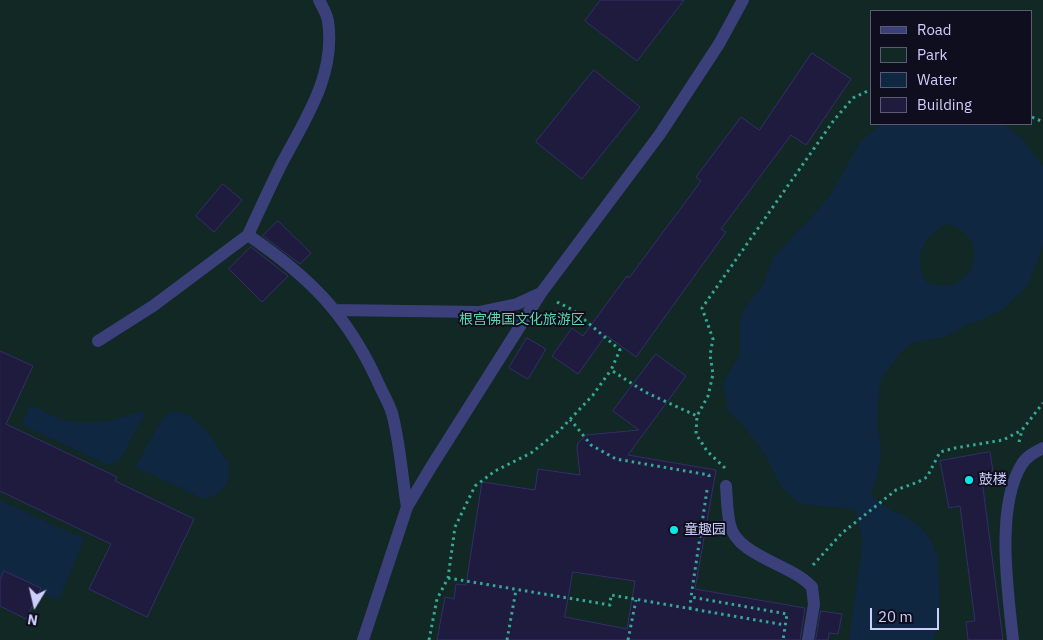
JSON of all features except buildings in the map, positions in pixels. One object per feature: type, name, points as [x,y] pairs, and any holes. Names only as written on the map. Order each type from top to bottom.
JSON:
[{"type":"lane","points":[[98,341],[153,306],[248,236],[267,191],[314,108],[325,73],[329,51],[328,19],[318,0]]},
{"type":"lane","points":[[363,640],[407,508],[541,293],[660,134],[720,44],[743,0]]},
{"type":"lane","points":[[248,236],[307,279],[336,310],[371,367],[392,413],[407,508]]},
{"type":"lane","points":[[336,310],[478,312],[517,304],[541,293]]},
{"type":"lane","points":[[1013,640],[1006,568],[1006,542],[1012,494],[1022,464],[1027,457],[1043,448]]},
{"type":"lane","points":[[726,486],[730,525],[736,536],[752,551],[802,577],[812,587],[814,596],[808,640]]},
{"type":"path","points":[[726,486],[726,469],[707,451],[696,434],[697,416],[708,396],[713,374],[710,355],[713,339],[702,308],[834,120],[853,98],[870,90]]},
{"type":"path","points":[[429,640],[437,599],[448,578],[455,527],[475,486],[494,471],[531,453],[570,419],[593,395],[611,370],[620,350],[573,310],[541,293]]},
{"type":"path","points":[[611,370],[645,392],[697,416]]},
{"type":"path","points":[[802,577],[842,533],[896,490],[927,477],[940,452],[1004,440],[1022,430],[1043,403]]},
{"type":"path","points":[[570,419],[591,445],[616,459],[709,475],[690,609]]},
{"type":"path","points":[[1022,430],[1018,446],[1022,464]]},
{"type":"path","points":[[448,578],[610,605],[611,595],[785,625]]},
{"type":"path","points":[[507,640],[516,590]]},
{"type":"path","points":[[692,597],[787,614],[782,640]]},
{"type":"path","points":[[628,640],[636,600]]},
{"type":"green space","name":"根宫佛国文化旅游区","points":[[0,0],[1043,0],[1043,640],[0,640]]},
{"type":"water","points":[[879,125],[1004,125],[1021,137],[1043,166],[1043,246],[1028,285],[1001,311],[945,337],[915,342],[900,352],[880,381],[877,419],[881,454],[877,477],[871,495],[890,510],[903,515],[920,527],[930,540],[938,557],[940,611],[938,627],[932,640],[849,640],[863,542],[855,509],[800,504],[782,488],[764,453],[742,424],[728,411],[723,383],[740,354],[740,322],[744,309],[764,283],[773,258],[828,199],[859,144]],"holes":[[[946,224],[962,231],[971,241],[974,253],[972,266],[966,276],[955,283],[941,286],[925,281],[920,263],[920,255],[922,248],[931,235]]]},
{"type":"water","points":[[29,407],[37,408],[68,421],[79,422],[100,422],[121,418],[141,411],[145,414],[120,460],[108,465],[22,425]]},
{"type":"water","points":[[174,411],[184,413],[199,423],[212,438],[228,463],[228,482],[221,491],[210,497],[204,499],[135,467],[165,415]]},
{"type":"water","points":[[0,500],[84,539],[59,600],[0,577]]},
{"type":"place","name":"鼓楼","points":[[969,480]]},
{"type":"place","name":"童趣园","points":[[674,530]]}]
